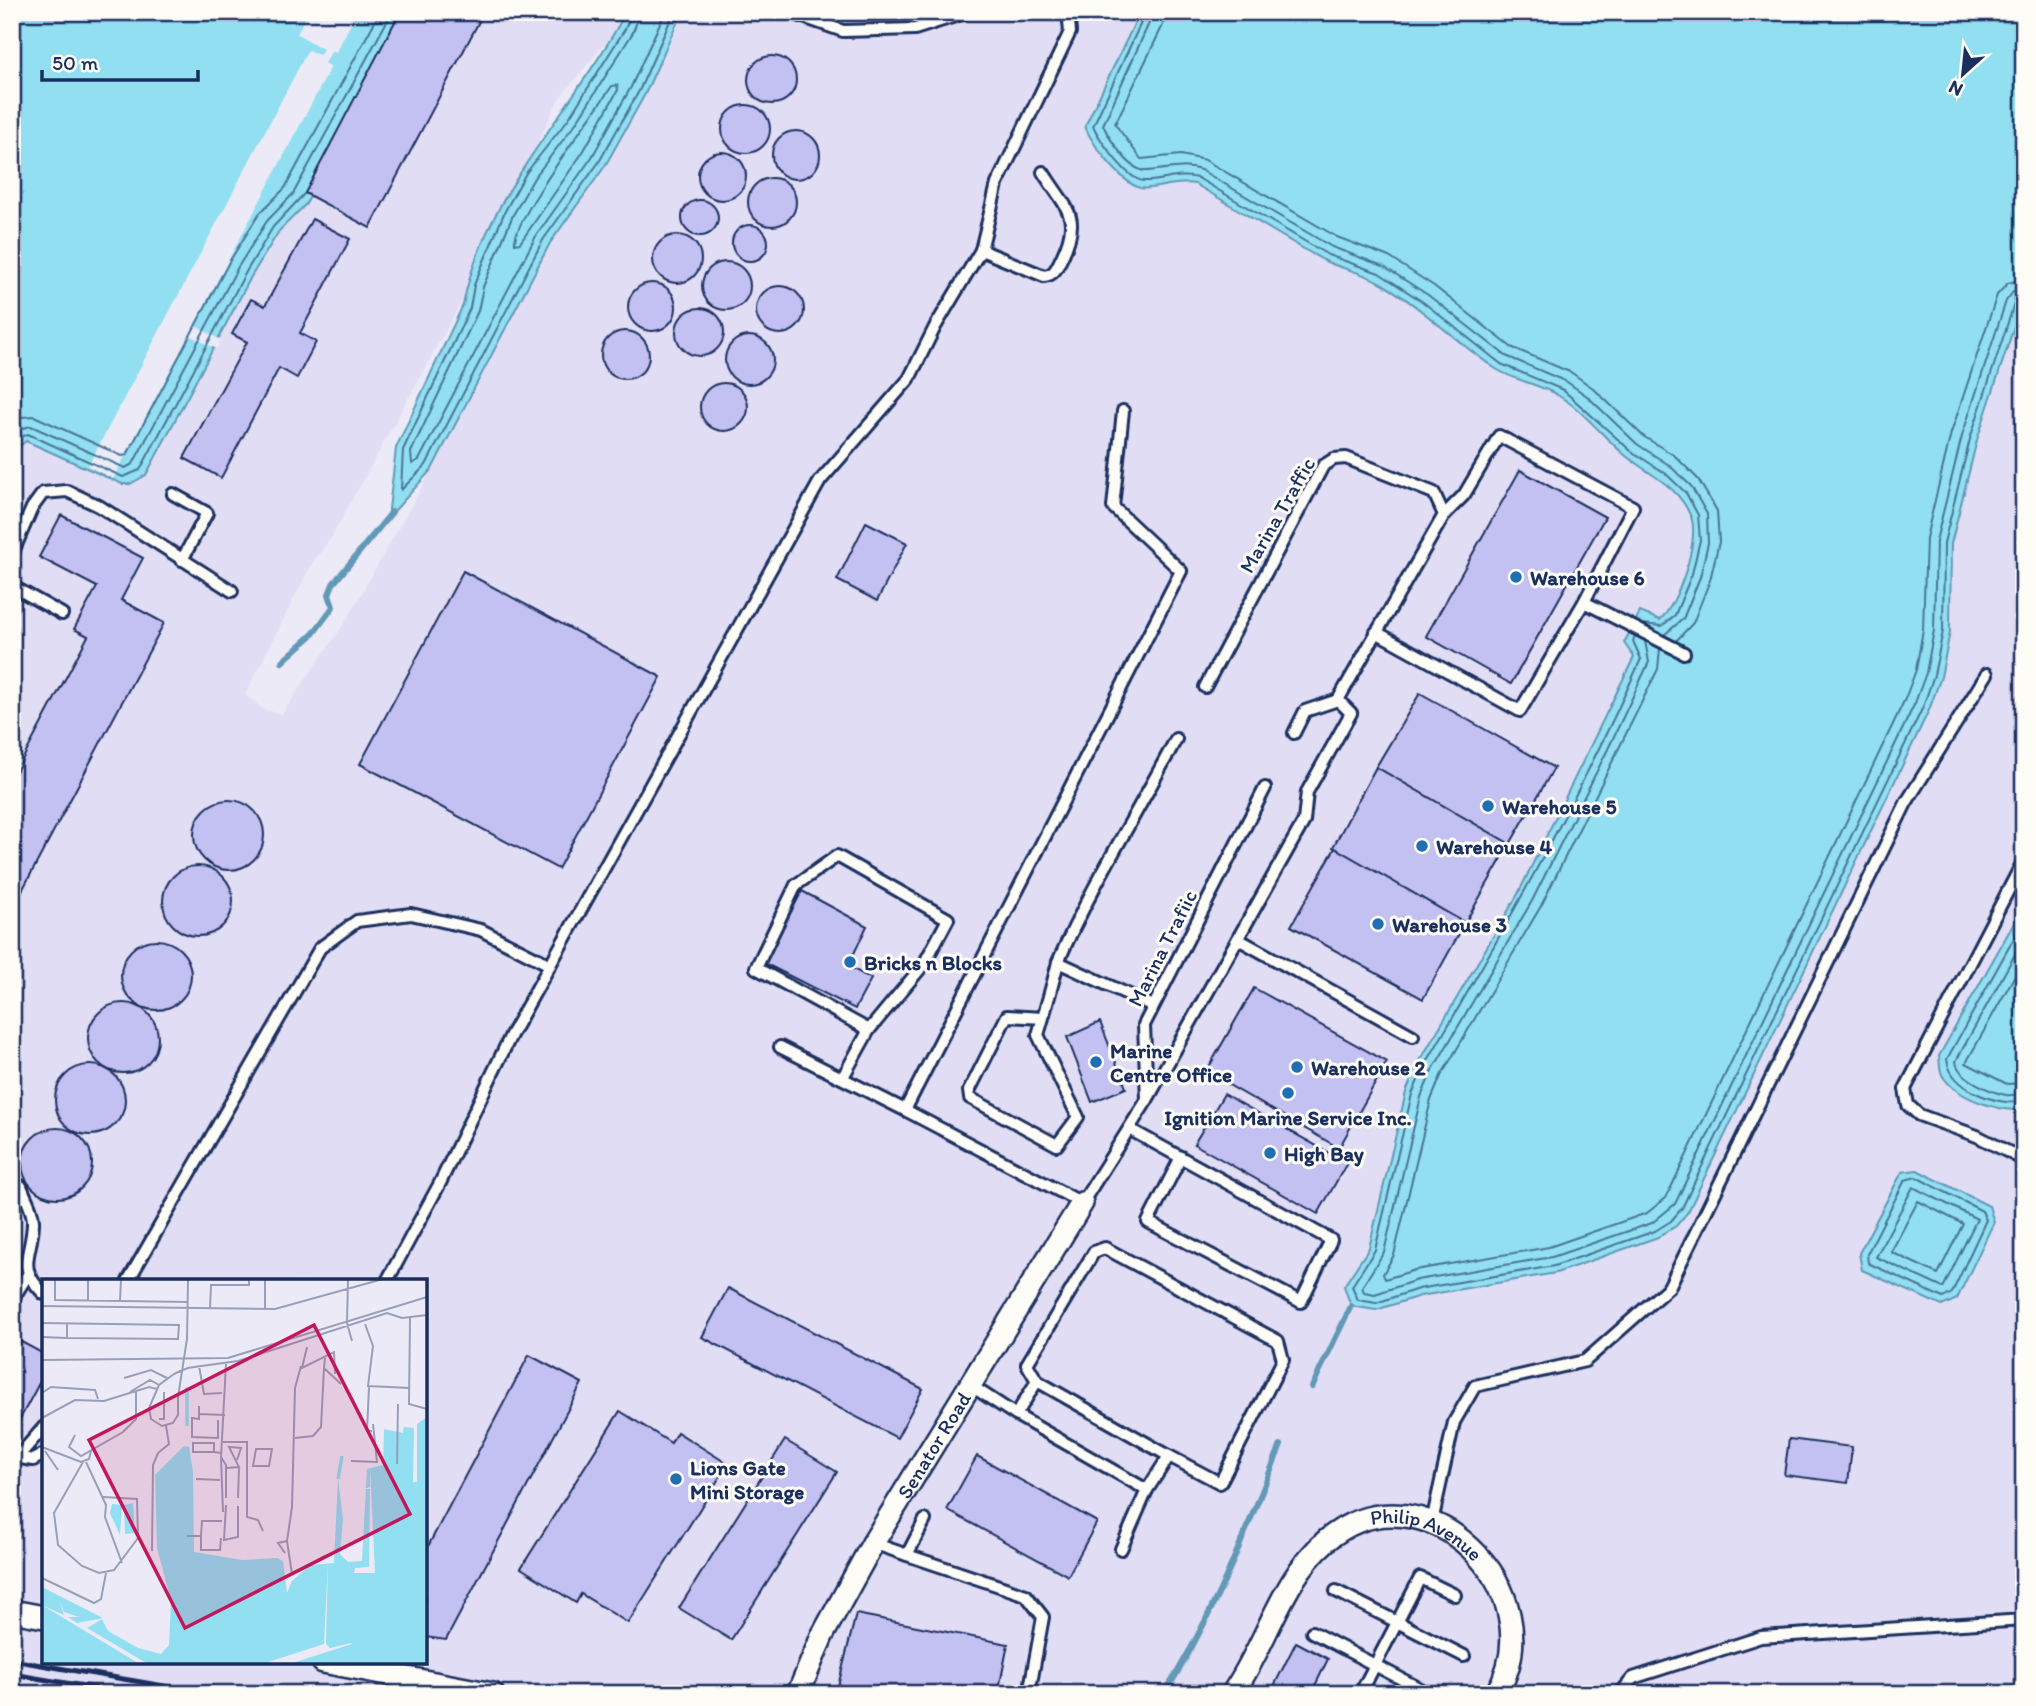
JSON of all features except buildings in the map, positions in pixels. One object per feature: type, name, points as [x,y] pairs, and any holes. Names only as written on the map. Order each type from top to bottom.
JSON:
[{"type":"street","name":"Senator Road","points":[[798,1694],[822,1636],[873,1543],[1082,1203]]},
{"type":"street","name":"Philip Avenue","points":[[1234,1691],[1295,1580],[1328,1539],[1370,1518],[1401,1513],[1432,1522],[1462,1540],[1503,1589],[1513,1626],[1512,1654],[1496,1694]]},
{"type":"street","points":[[12,1611],[42,1617]]},
{"type":"street","points":[[334,1664],[493,1694]]},
{"type":"lane","points":[[789,12],[843,31],[915,29],[968,12]]},
{"type":"lane","points":[[388,1279],[440,1183],[511,1035],[820,481],[909,379],[935,327],[981,250],[997,184],[1070,32],[1068,12]]},
{"type":"lane","points":[[981,250],[1044,276],[1055,271],[1072,235],[1073,220],[1043,172]]},
{"type":"lane","points":[[905,1110],[1181,571],[1112,507],[1123,411]]},
{"type":"lane","points":[[1293,733],[1305,710],[1338,699],[1376,632],[1444,515],[1464,495],[1499,436],[1633,507],[1584,602],[1520,710],[1376,632]]},
{"type":"lane","name":"Marina Traffic","points":[[1205,687],[1323,466],[1334,459],[1346,458],[1434,493],[1444,515]]},
{"type":"lane","points":[[12,554],[32,508],[43,493],[67,491],[99,506],[232,591]]},
{"type":"lane","points":[[173,494],[207,513],[182,560]]},
{"type":"lane","points":[[12,586],[62,614]]},
{"type":"lane","points":[[1584,602],[1684,653]]},
{"type":"lane","points":[[1432,1522],[1454,1422],[1475,1386],[1586,1362],[1669,1287],[1906,803],[1987,674]]},
{"type":"lane","points":[[780,1047],[843,1077],[1082,1203],[1114,1151],[1131,1130],[1304,821],[1307,792],[1351,713],[1338,699]]},
{"type":"lane","points":[[1043,1018],[1007,1016],[970,1084],[970,1098],[1057,1144],[1078,1117],[1038,1035],[1043,1018],[1058,962],[1080,912],[1120,836],[1176,739]]},
{"type":"lane","name":"Marina Trafiic","points":[[1147,1100],[1144,1025],[1265,788]]},
{"type":"lane","points":[[843,1077],[869,1030],[924,964],[948,919],[837,856],[796,885],[756,968],[869,1030]]},
{"type":"lane","points":[[2024,860],[1905,1089],[1908,1105],[1919,1115],[1977,1136],[2024,1160]]},
{"type":"lane","points":[[129,1279],[320,948],[357,921],[411,914],[481,930],[551,965]]},
{"type":"lane","points":[[1238,939],[1413,1035]]},
{"type":"lane","points":[[1058,962],[1153,1006]]},
{"type":"lane","points":[[1131,1130],[1181,1157],[1331,1240],[1301,1302],[1147,1222],[1181,1157]]},
{"type":"lane","points":[[12,1300],[27,1276],[26,1251],[34,1222],[21,1186]]},
{"type":"lane","points":[[1105,1248],[1278,1341],[1283,1360],[1220,1483],[1037,1381],[1027,1364],[1094,1252],[1105,1248]]},
{"type":"lane","points":[[27,1276],[42,1292]]},
{"type":"lane","points":[[1016,1415],[1037,1381]]},
{"type":"lane","points":[[970,1385],[1016,1415],[1147,1490]]},
{"type":"lane","points":[[15,1457],[42,1429]]},
{"type":"lane","points":[[15,1457],[33,1460],[42,1455]]},
{"type":"lane","points":[[1121,1549],[1147,1490],[1169,1456]]},
{"type":"lane","points":[[907,1555],[925,1520]]},
{"type":"lane","points":[[873,1543],[1026,1595],[1043,1617],[1030,1694]]},
{"type":"lane","points":[[1360,1694],[1420,1578],[1455,1595]]},
{"type":"lane","points":[[1336,1591],[1464,1656]]},
{"type":"lane","points":[[1620,1694],[1633,1678],[1761,1637],[2024,1620]]},
{"type":"lane","points":[[1312,1632],[1430,1694]]},
{"type":"shaded area","points":[[410,12],[626,12],[619,26],[558,100],[468,290],[331,538],[312,563],[245,695],[264,710],[282,714],[346,621],[432,469],[550,243],[605,166],[645,94],[682,12],[1140,12],[1089,116],[1142,188],[1179,181],[1195,184],[1325,261],[1375,279],[1419,307],[1497,370],[1558,395],[1627,457],[1660,477],[1680,497],[1692,518],[1693,540],[1685,571],[1669,612],[1661,620],[1640,612],[1624,643],[1634,657],[1594,742],[1518,894],[1418,1064],[1406,1092],[1369,1248],[1344,1286],[1376,1310],[1688,1212],[1929,710],[1951,544],[1977,440],[2024,296],[2024,1694],[12,1694],[12,452],[26,441],[122,484],[138,481],[279,231],[294,217]]},
{"type":"water","points":[[12,12],[410,12],[306,204],[279,231],[252,275],[146,475],[130,484],[122,484],[26,441],[12,452]]},
{"type":"water","points":[[626,12],[682,12],[645,94],[605,166],[550,243],[432,469],[388,518],[396,448],[463,305],[474,264],[490,225],[510,189],[605,48]]},
{"type":"water","points":[[1140,12],[2024,12],[2024,296],[1977,440],[1951,544],[1950,632],[1941,677],[1929,710],[1688,1212],[1676,1226],[1658,1237],[1556,1273],[1420,1296],[1376,1310],[1351,1306],[1344,1286],[1369,1248],[1406,1092],[1418,1064],[1518,894],[1634,657],[1624,643],[1640,612],[1660,620],[1674,600],[1690,555],[1693,527],[1691,517],[1686,506],[1671,489],[1626,456],[1568,402],[1552,392],[1496,369],[1393,291],[1370,278],[1323,260],[1195,184],[1180,183],[1146,189],[1133,185],[1116,171],[1100,152],[1085,126]]},
{"type":"water","points":[[2024,905],[2024,1104],[2020,1110],[2011,1110],[1990,1106],[1959,1092],[1942,1076],[1939,1056]]},
{"type":"water","points":[[1917,1170],[1989,1206],[1994,1222],[1957,1299],[1942,1306],[1862,1270],[1859,1253],[1902,1172]]},
{"type":"pier","points":[[308,12],[357,12],[336,52],[332,50],[325,63],[331,67],[194,325],[221,340],[217,349],[189,335],[113,479],[88,466],[308,50],[319,55],[323,49],[297,34]]},
{"type":"waterway","points":[[282,662],[313,634],[333,607],[329,594],[333,584],[392,512]]},
{"type":"waterway","points":[[1312,1387],[1351,1306]]},
{"type":"waterway","points":[[1164,1694],[1214,1604],[1281,1445]]},
{"type":"railway","points":[[12,1660],[211,1694]]},
{"type":"railway","points":[[12,1674],[132,1694]]},
{"type":"place","name":"Warehouse 6","points":[[1516,577]]},
{"type":"place","name":"Warehouse 5","points":[[1488,806]]},
{"type":"place","name":"Warehouse 4","points":[[1422,846]]},
{"type":"place","name":"Warehouse 3","points":[[1378,924]]},
{"type":"place","name":"Bricks n Blocks","points":[[850,962]]},
{"type":"place","name":"Marine Centre Office","points":[[1096,1062]]},
{"type":"place","name":"Warehouse 2","points":[[1297,1067]]},
{"type":"place","name":"Ignition Marine Service Inc.","points":[[1288,1093]]},
{"type":"place","name":"High Bay","points":[[1270,1153]]},
{"type":"place","name":"Lions Gate Mini Storage","points":[[676,1479]]}]
